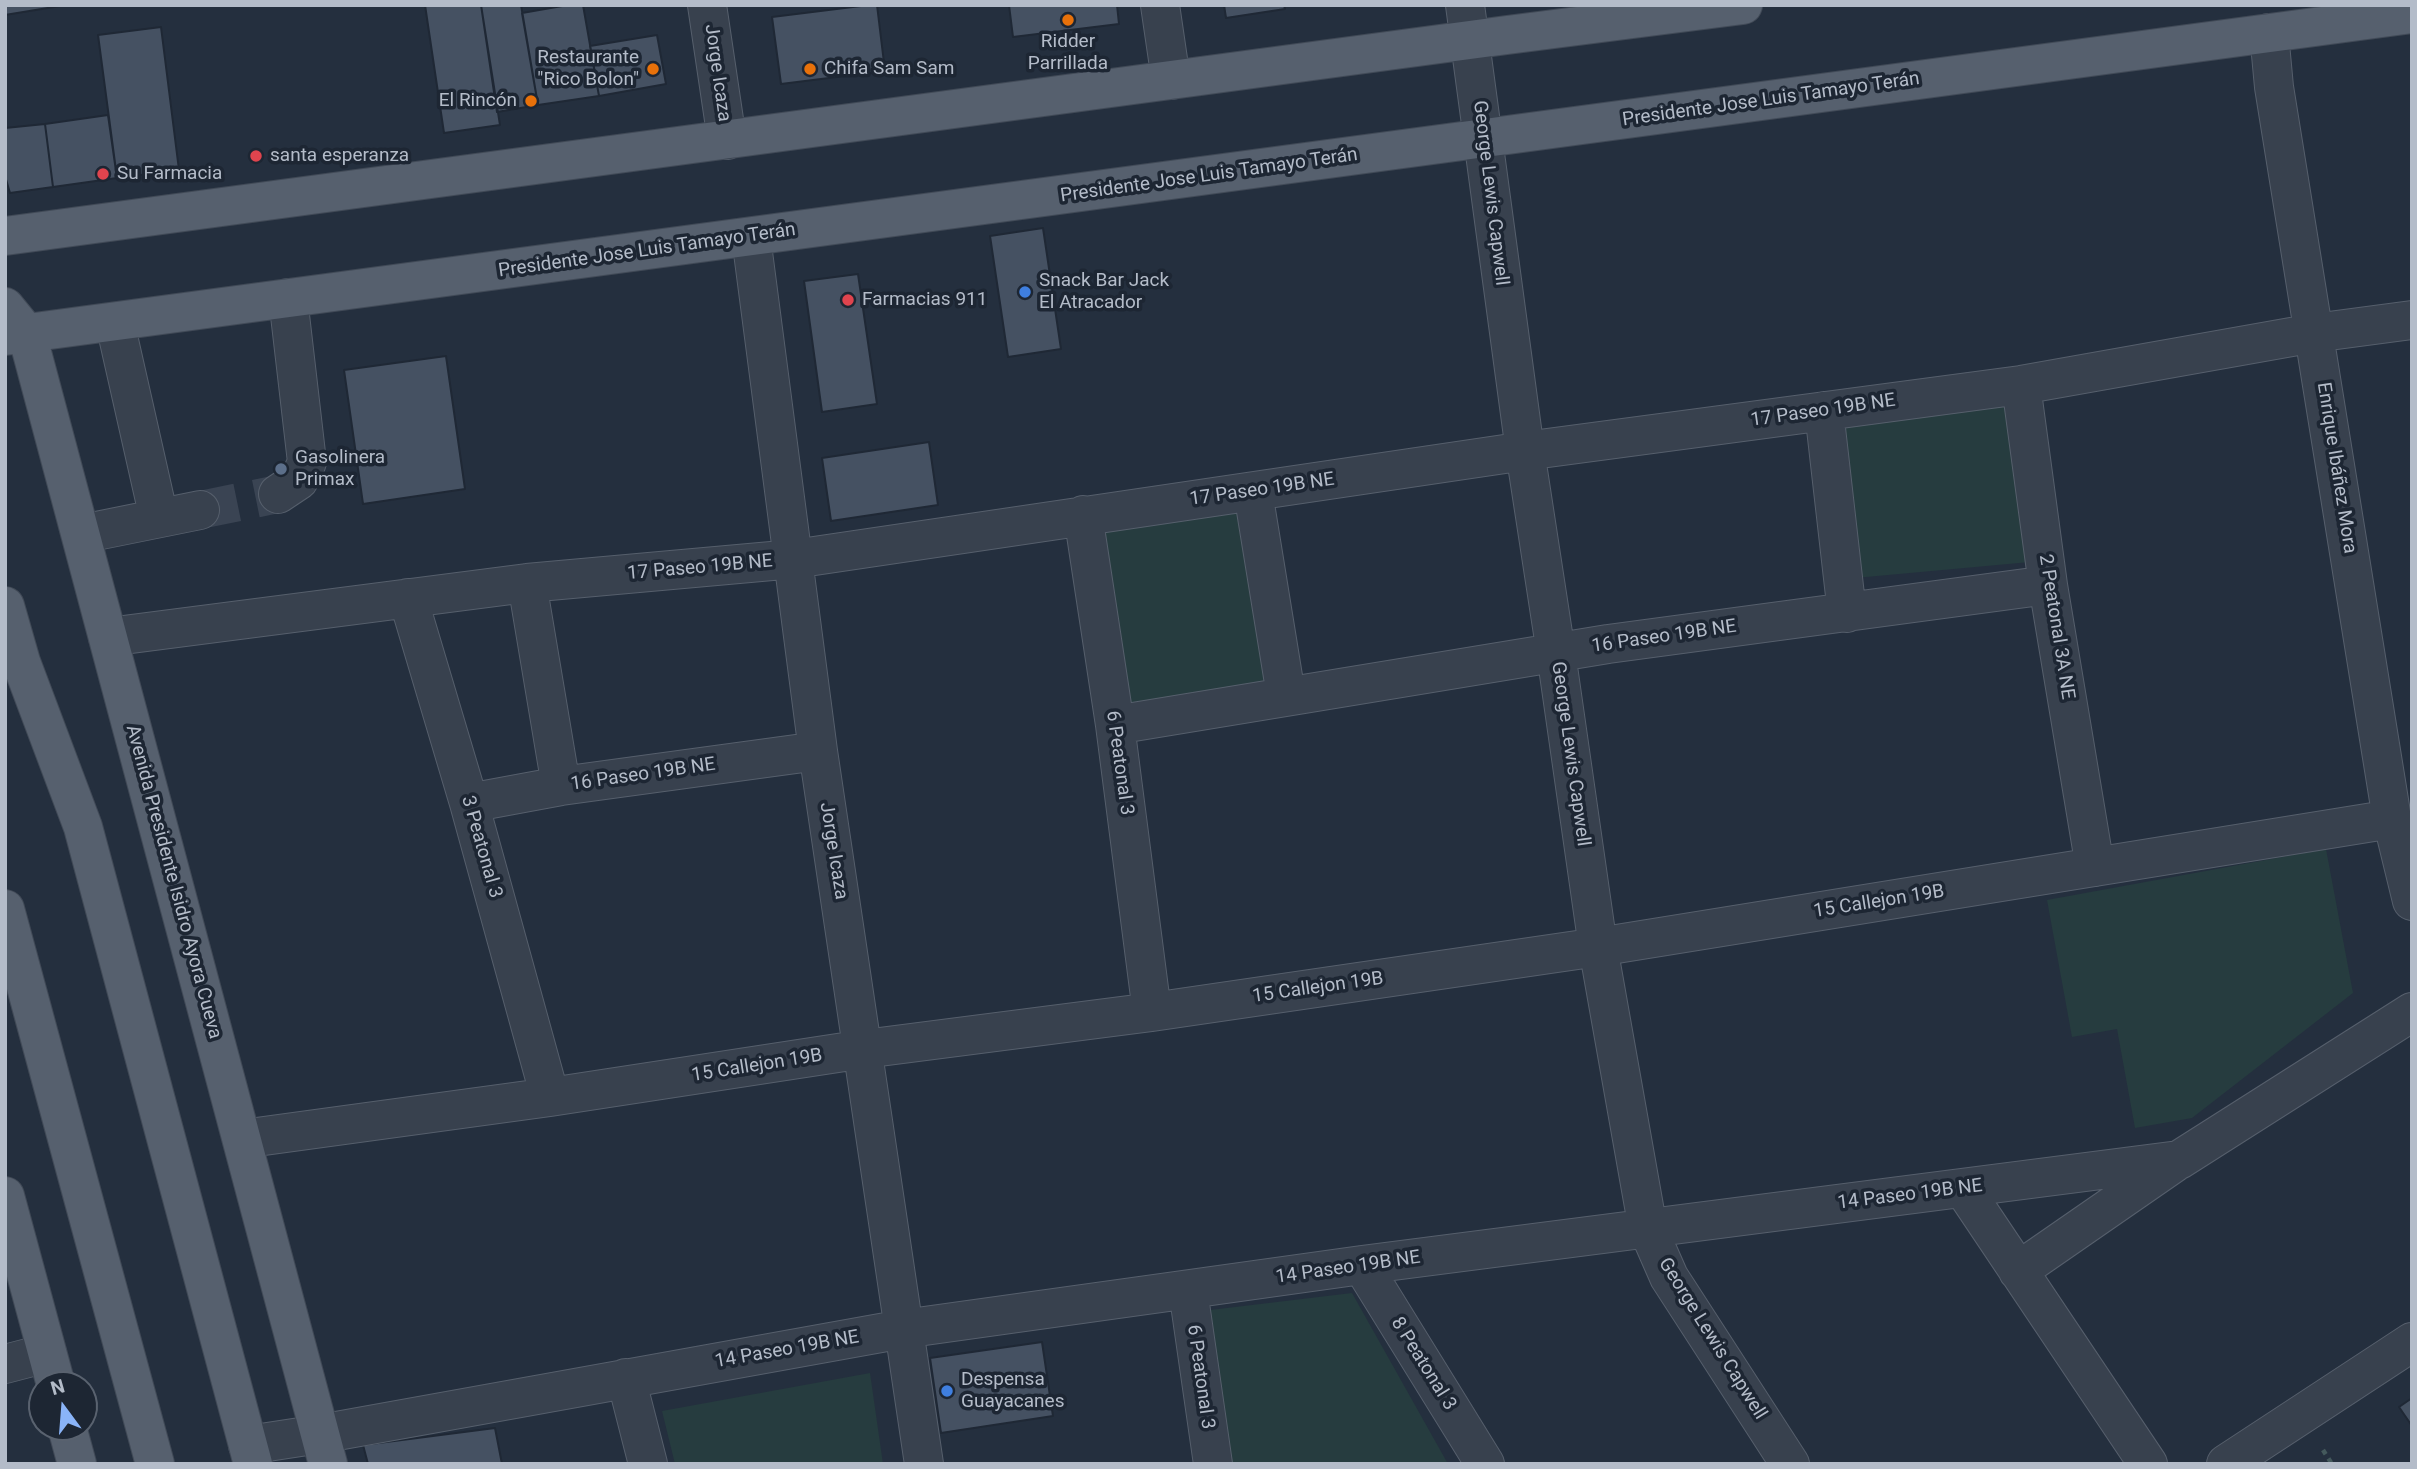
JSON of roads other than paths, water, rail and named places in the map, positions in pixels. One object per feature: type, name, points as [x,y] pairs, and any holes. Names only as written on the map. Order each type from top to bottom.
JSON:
[{"type":"main road","points":[[5,236],[1171,80],[1468,22],[1743,5]]},
{"type":"main road","name":"Presidente Jose Luis Tamayo Terán","points":[[12,326],[115,323],[2412,14]]},
{"type":"main road","name":"Avenida Presidente Isidro Ayora Cueva","points":[[12,326],[81,534],[324,1449]]},
{"type":"main road","points":[[5,606],[21,662],[83,827],[250,1454]]},
{"type":"main road","points":[[5,909],[155,1464]]},
{"type":"main road","points":[[5,1196],[51,1369]]},
{"type":"main road","points":[[70,1441],[76,1464]]},
{"type":"street","name":"Jorge Icaza","points":[[707,5],[727,140]]},
{"type":"street","points":[[1160,5],[1171,80]]},
{"type":"street","name":"George Lewis Capwell","points":[[1468,22],[1525,451],[1598,947],[1648,1229],[1669,1277],[1790,1464]]},
{"type":"street","name":"Enrique Ibáñez Mora","points":[[2269,33],[2274,87],[2392,819],[2412,901]]},
{"type":"street","name":"Jorge Icaza","points":[[751,237],[818,751],[924,1464]]},
{"type":"street","points":[[278,494],[299,480],[307,462],[288,298]]},
{"type":"street","name":"17 Paseo 19B NE","points":[[108,637],[527,583],[794,559],[1525,451],[2021,386],[2314,333],[2412,320]]},
{"type":"street","points":[[115,323],[159,518]]},
{"type":"street","name":"2 Peatonal 3A NE","points":[[2021,386],[2048,585],[2095,867]]},
{"type":"street","points":[[1824,411],[1847,613]]},
{"type":"street","points":[[1253,492],[1286,695]]},
{"type":"street","points":[[81,534],[200,510]]},
{"type":"street","name":"6 Peatonal 3","points":[[1083,515],[1115,725],[1152,1012]]},
{"type":"street","points":[[527,583],[561,786]]},
{"type":"street","name":"16 Paseo 19B NE","points":[[1115,725],[1608,644],[2048,585]]},
{"type":"street","name":"3 Peatonal 3","points":[[408,598],[469,803],[550,1097]]},
{"type":"street","name":"16 Paseo 19B NE","points":[[469,803],[561,786],[818,751]]},
{"type":"street","name":"15 Callejon 19B","points":[[242,1139],[1598,947],[2392,819]]},
{"type":"street","name":"14 Paseo 19B NE","points":[[250,1454],[324,1449],[626,1378],[902,1329],[1362,1265],[2179,1160],[2412,1012]]},
{"type":"street","points":[[2018,1271],[2179,1160]]},
{"type":"street","points":[[1963,1188],[2148,1464]]},
{"type":"street","name":"8 Peatonal 3","points":[[1362,1265],[1485,1464]]},
{"type":"street","name":"6 Peatonal 3","points":[[1188,1290],[1213,1464]]},
{"type":"street","points":[[2226,1464],[2412,1342]]},
{"type":"street","points":[[5,1364],[51,1369]]},
{"type":"street","points":[[626,1378],[648,1464]]},
{"type":"tunnel","points":[[200,510],[278,494]]},
{"type":"place","name":"Ridder Parrillada","points":[[1068,20]]},
{"type":"place","name":"Restaurante \"Rico Bolon\"","points":[[653,69]]},
{"type":"place","name":"Chifa Sam Sam","points":[[810,69]]},
{"type":"place","name":"El Rincón","points":[[531,101]]},
{"type":"place","name":"santa esperanza","points":[[256,156]]},
{"type":"place","name":"Su Farmacia","points":[[103,174]]},
{"type":"place","name":"Snack Bar Jack El Atracador","points":[[1025,292]]},
{"type":"place","name":"Farmacias 911","points":[[848,300]]},
{"type":"place","name":"Gasolinera Primax","points":[[281,469]]},
{"type":"place","name":"Despensa Guayacanes","points":[[947,1391]]}]
